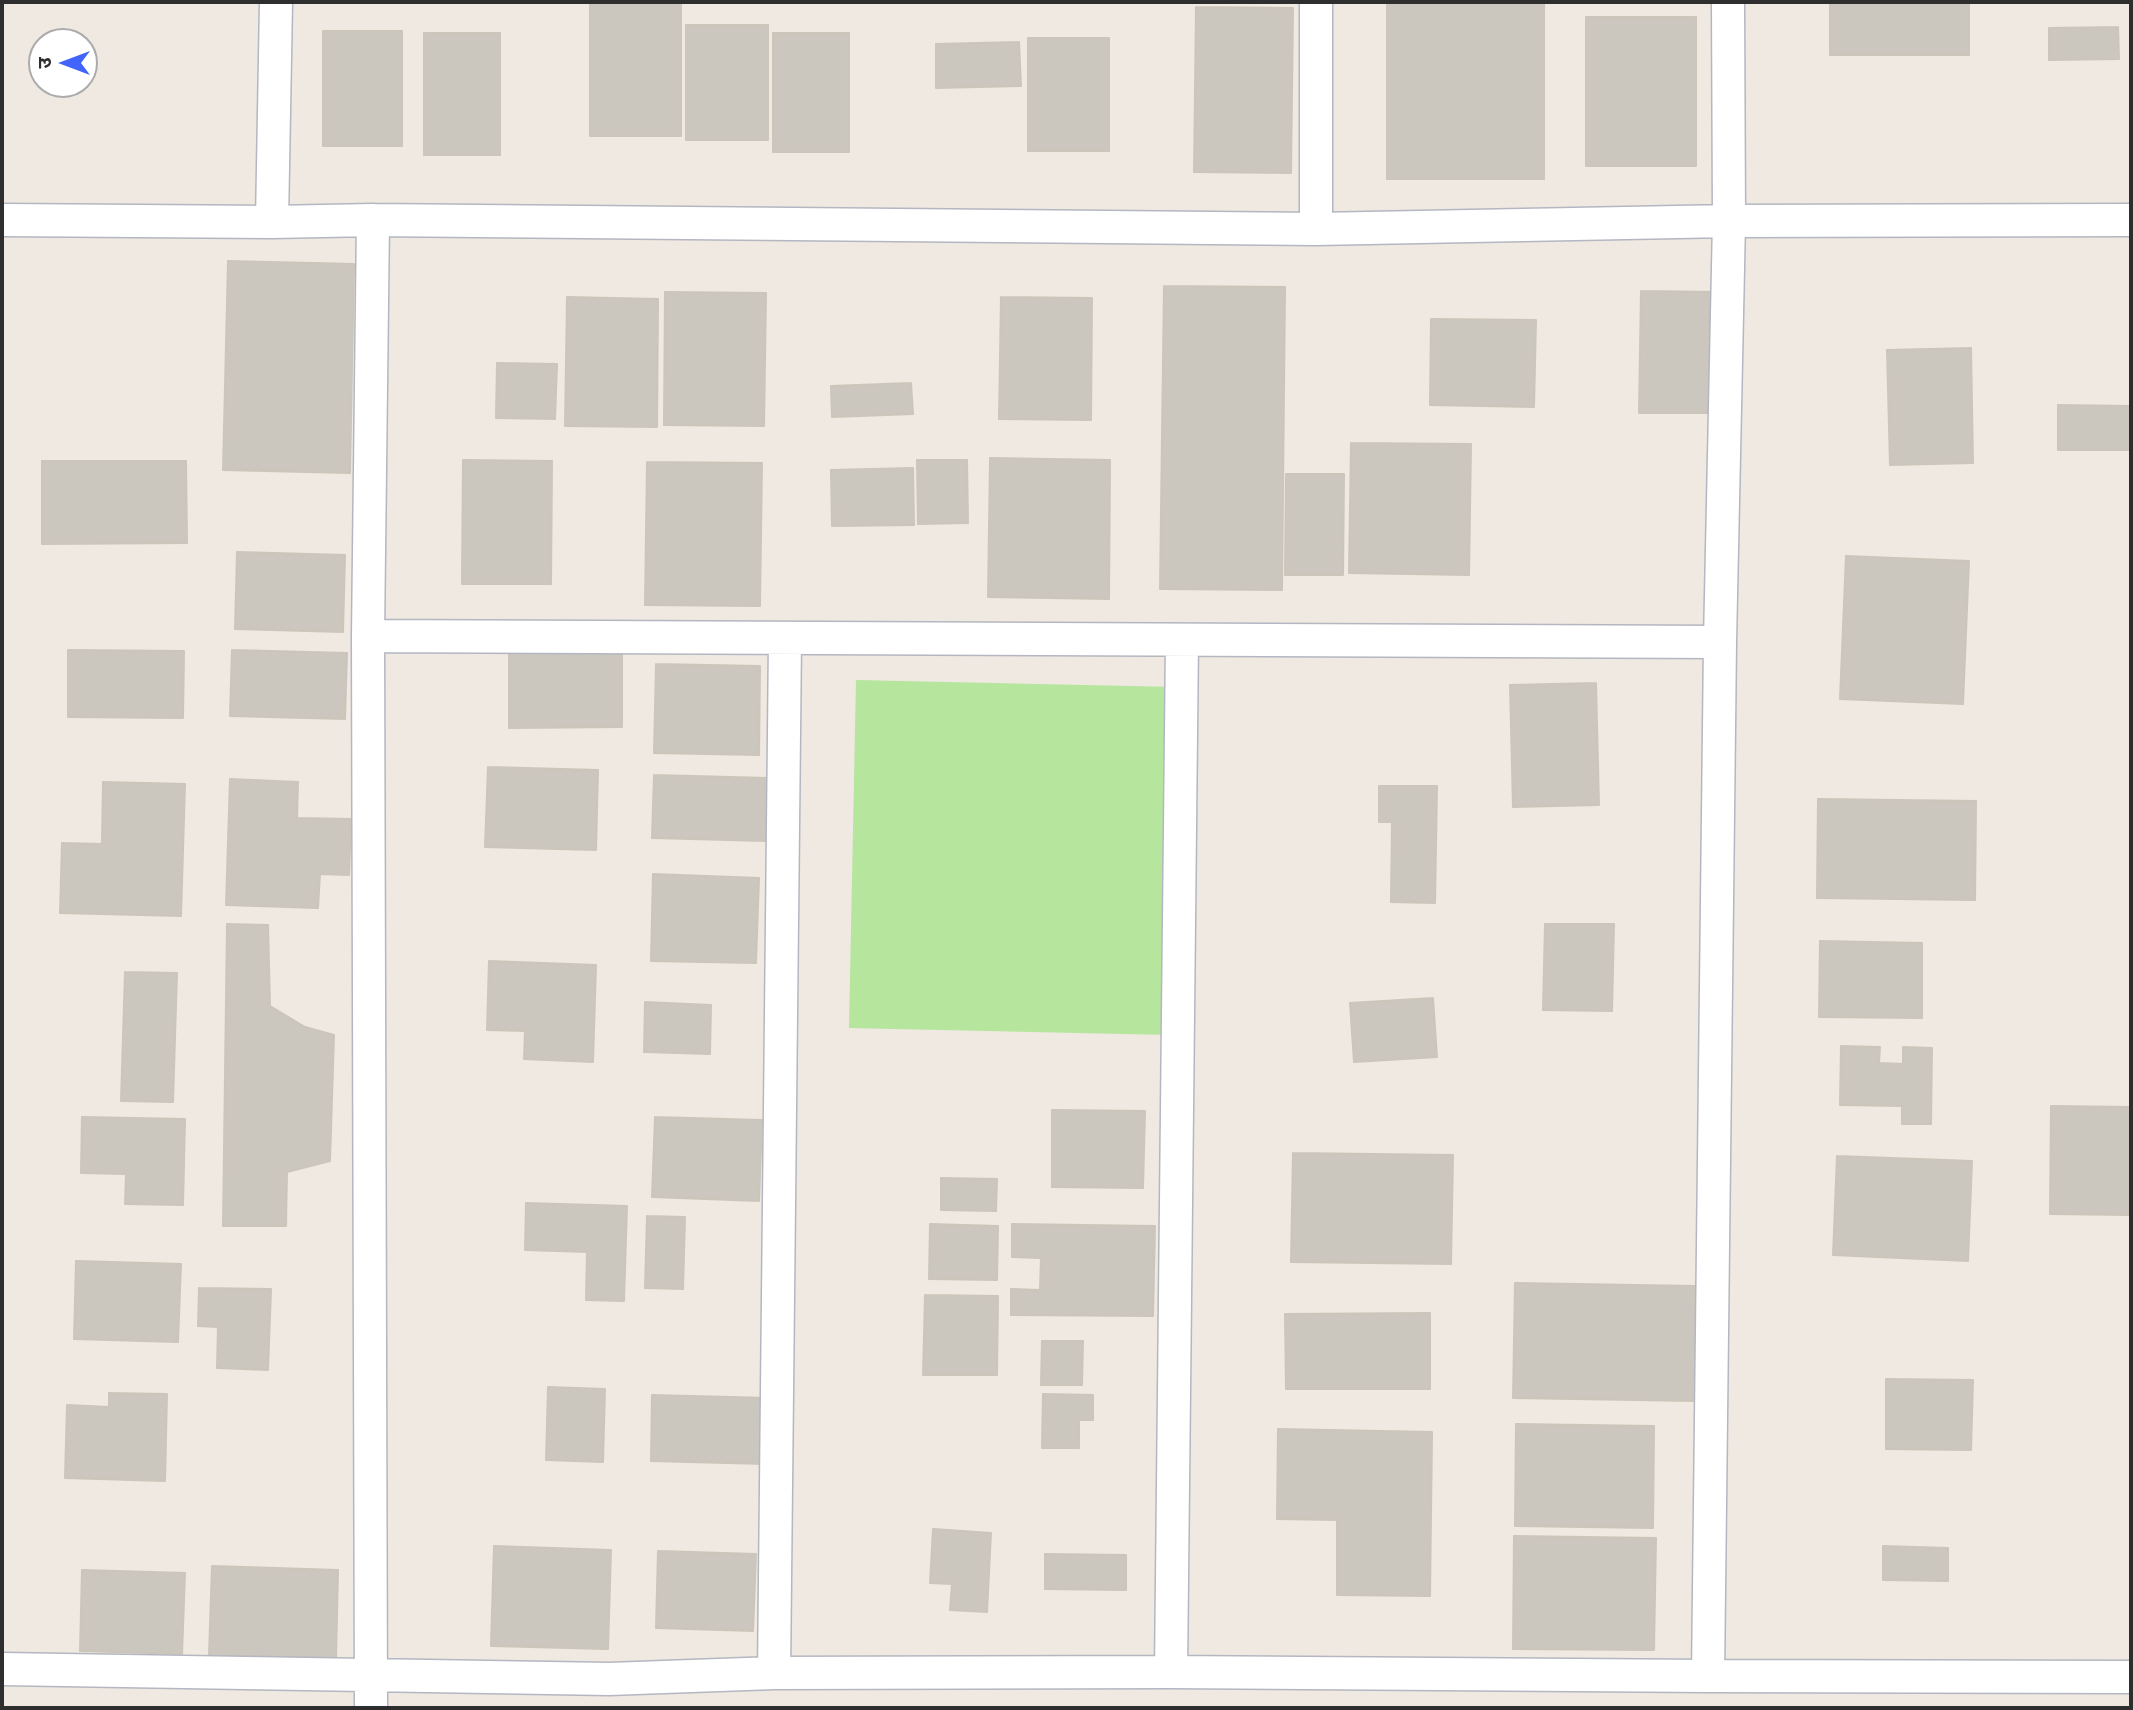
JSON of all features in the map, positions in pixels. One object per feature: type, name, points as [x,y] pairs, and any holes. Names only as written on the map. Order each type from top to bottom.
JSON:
[{"type":"street","points":[[272,222],[276,2]]},
{"type":"street","points":[[1316,2],[1316,229]]},
{"type":"street","points":[[1708,1676],[1720,642],[1729,221],[1728,2]]},
{"type":"street","points":[[371,1708],[368,636],[373,219]]},
{"type":"street","points":[[2,220],[272,222],[373,219],[1316,229],[1729,221],[2131,220]]},
{"type":"street","points":[[368,636],[1720,642]]},
{"type":"street","points":[[774,1674],[785,639]]},
{"type":"street","points":[[1171,1672],[1182,640]]},
{"type":"street","points":[[2,1669],[609,1679],[774,1674],[1171,1672],[2131,1677]]},
{"type":"green space","points":[[856,680],[1176,687],[1169,1035],[849,1028]]},
{"type":"building","points":[[590,2],[681,2],[681,136],[590,136]]},
{"type":"building","points":[[1387,2],[1544,2],[1544,179],[1387,179]]},
{"type":"building","points":[[1830,2],[1969,2],[1969,55],[1830,55]]},
{"type":"building","points":[[1196,7],[1293,8],[1291,173],[1194,172]]},
{"type":"building","points":[[1586,17],[1696,17],[1696,166],[1586,166]]},
{"type":"building","points":[[686,25],[768,25],[768,140],[686,140]]},
{"type":"building","points":[[2118,27],[2119,59],[2049,60],[2049,28]]},
{"type":"building","points":[[323,31],[402,31],[402,146],[323,146]]},
{"type":"building","points":[[424,33],[500,33],[500,155],[424,155]]},
{"type":"building","points":[[773,33],[849,33],[849,152],[773,152]]},
{"type":"building","points":[[1028,38],[1109,38],[1109,151],[1028,151]]},
{"type":"building","points":[[1019,42],[1021,86],[936,88],[936,44]]},
{"type":"building","points":[[228,261],[354,264],[350,473],[223,470]]},
{"type":"building","points":[[1164,286],[1285,287],[1282,590],[1160,589]]},
{"type":"building","points":[[1641,291],[1718,292],[1717,413],[1639,413]]},
{"type":"building","points":[[665,292],[766,293],[764,426],[664,425]]},
{"type":"building","points":[[567,297],[658,299],[657,427],[565,426]]},
{"type":"building","points":[[1001,297],[1092,298],[1091,420],[999,419]]},
{"type":"building","points":[[1431,319],[1536,320],[1534,407],[1430,405]]},
{"type":"building","points":[[1971,348],[1973,463],[1890,465],[1887,350]]},
{"type":"building","points":[[497,363],[557,364],[555,419],[496,418]]},
{"type":"building","points":[[911,383],[913,414],[832,417],[831,386]]},
{"type":"building","points":[[2058,405],[2131,406],[2131,450],[2058,450]]},
{"type":"building","points":[[1351,443],[1471,444],[1469,575],[1349,573]]},
{"type":"building","points":[[990,458],[1110,460],[1109,599],[988,597]]},
{"type":"building","points":[[463,460],[552,461],[551,584],[462,584]]},
{"type":"building","points":[[917,460],[967,460],[968,523],[918,524]]},
{"type":"building","points":[[42,461],[186,461],[187,543],[42,544]]},
{"type":"building","points":[[647,462],[762,463],[760,606],[645,605]]},
{"type":"building","points":[[913,468],[914,525],[832,526],[831,470]]},
{"type":"building","points":[[1286,474],[1344,474],[1343,575],[1285,575]]},
{"type":"building","points":[[237,552],[345,555],[343,632],[235,629]]},
{"type":"building","points":[[1846,556],[1969,561],[1963,704],[1840,699]]},
{"type":"building","points":[[622,646],[622,727],[509,728],[509,647]]},
{"type":"building","points":[[68,650],[184,651],[183,718],[68,717]]},
{"type":"building","points":[[232,650],[347,653],[345,719],[230,716]]},
{"type":"building","points":[[656,664],[760,666],[759,755],[654,753]]},
{"type":"building","points":[[1596,683],[1599,805],[1513,807],[1510,685]]},
{"type":"building","points":[[488,767],[598,770],[596,850],[485,847]]},
{"type":"building","points":[[654,775],[768,778],[766,841],[652,838]]},
{"type":"building","points":[[230,779],[298,782],[297,818],[351,819],[349,875],[320,874],[318,908],[226,905]]},
{"type":"building","points":[[103,782],[185,784],[181,916],[60,913],[62,843],[102,844]]},
{"type":"building","points":[[1379,786],[1437,786],[1435,903],[1391,902],[1392,822],[1379,822]]},
{"type":"building","points":[[1818,799],[1976,801],[1975,900],[1817,898]]},
{"type":"building","points":[[653,874],[759,878],[756,963],[651,961]]},
{"type":"building","points":[[227,924],[268,925],[270,1006],[305,1027],[334,1035],[330,1161],[287,1172],[286,1226],[223,1226]]},
{"type":"building","points":[[1545,924],[1614,924],[1612,1011],[1543,1010]]},
{"type":"building","points":[[1820,941],[1922,943],[1922,1018],[1819,1017]]},
{"type":"building","points":[[489,961],[596,965],[593,1062],[524,1059],[525,1031],[487,1030]]},
{"type":"building","points":[[125,972],[177,973],[173,1102],[121,1101]]},
{"type":"building","points":[[1433,998],[1437,1057],[1354,1062],[1350,1003]]},
{"type":"building","points":[[645,1002],[711,1005],[710,1054],[644,1052]]},
{"type":"building","points":[[1841,1046],[1880,1047],[1879,1063],[1903,1064],[1903,1047],[1932,1048],[1931,1124],[1902,1124],[1902,1106],[1840,1105]]},
{"type":"building","points":[[2051,1106],[2130,1107],[2129,1215],[2050,1214]]},
{"type":"building","points":[[1052,1110],[1145,1111],[1143,1188],[1052,1187]]},
{"type":"building","points":[[82,1117],[185,1119],[183,1205],[125,1204],[126,1174],[81,1173]]},
{"type":"building","points":[[655,1117],[762,1120],[759,1201],[652,1197]]},
{"type":"building","points":[[1293,1153],[1453,1155],[1451,1264],[1291,1262]]},
{"type":"building","points":[[1837,1156],[1972,1161],[1968,1261],[1833,1255]]},
{"type":"building","points":[[941,1178],[997,1179],[996,1211],[941,1210]]},
{"type":"building","points":[[526,1203],[627,1206],[624,1301],[586,1300],[587,1252],[525,1250]]},
{"type":"building","points":[[647,1216],[685,1217],[683,1289],[645,1288]]},
{"type":"building","points":[[930,1224],[998,1226],[997,1280],[929,1279]]},
{"type":"building","points":[[1012,1224],[1155,1226],[1153,1316],[1011,1315],[1011,1289],[1040,1290],[1041,1258],[1012,1257]]},
{"type":"building","points":[[76,1261],[181,1264],[178,1342],[74,1339]]},
{"type":"building","points":[[1515,1283],[1696,1286],[1695,1401],[1513,1398]]},
{"type":"building","points":[[199,1288],[271,1289],[268,1370],[217,1368],[218,1327],[198,1326]]},
{"type":"building","points":[[925,1295],[998,1296],[997,1375],[923,1375]]},
{"type":"building","points":[[1430,1313],[1430,1389],[1286,1389],[1285,1314]]},
{"type":"building","points":[[1042,1341],[1083,1341],[1082,1385],[1041,1385]]},
{"type":"building","points":[[1886,1379],[1973,1380],[1971,1450],[1886,1449]]},
{"type":"building","points":[[548,1387],[605,1389],[603,1462],[546,1460]]},
{"type":"building","points":[[109,1393],[167,1394],[165,1481],[65,1478],[67,1405],[109,1407]]},
{"type":"building","points":[[1043,1394],[1093,1395],[1093,1420],[1079,1420],[1079,1448],[1042,1448]]},
{"type":"building","points":[[652,1395],[768,1398],[766,1464],[651,1461]]},
{"type":"building","points":[[1516,1424],[1654,1426],[1653,1528],[1515,1526]]},
{"type":"building","points":[[1278,1429],[1432,1432],[1430,1596],[1337,1595],[1337,1520],[1277,1519]]},
{"type":"building","points":[[933,1529],[991,1533],[987,1612],[950,1610],[952,1584],[930,1583]]},
{"type":"building","points":[[1514,1536],[1656,1538],[1654,1650],[1513,1649]]},
{"type":"building","points":[[494,1546],[611,1550],[608,1649],[491,1646]]},
{"type":"building","points":[[1883,1546],[1948,1548],[1948,1581],[1883,1580]]},
{"type":"building","points":[[658,1551],[756,1554],[753,1631],[656,1628]]},
{"type":"building","points":[[1045,1554],[1126,1555],[1126,1590],[1045,1589]]},
{"type":"building","points":[[212,1566],[338,1570],[336,1659],[209,1655]]},
{"type":"building","points":[[82,1570],[185,1573],[182,1654],[80,1651]]}]
